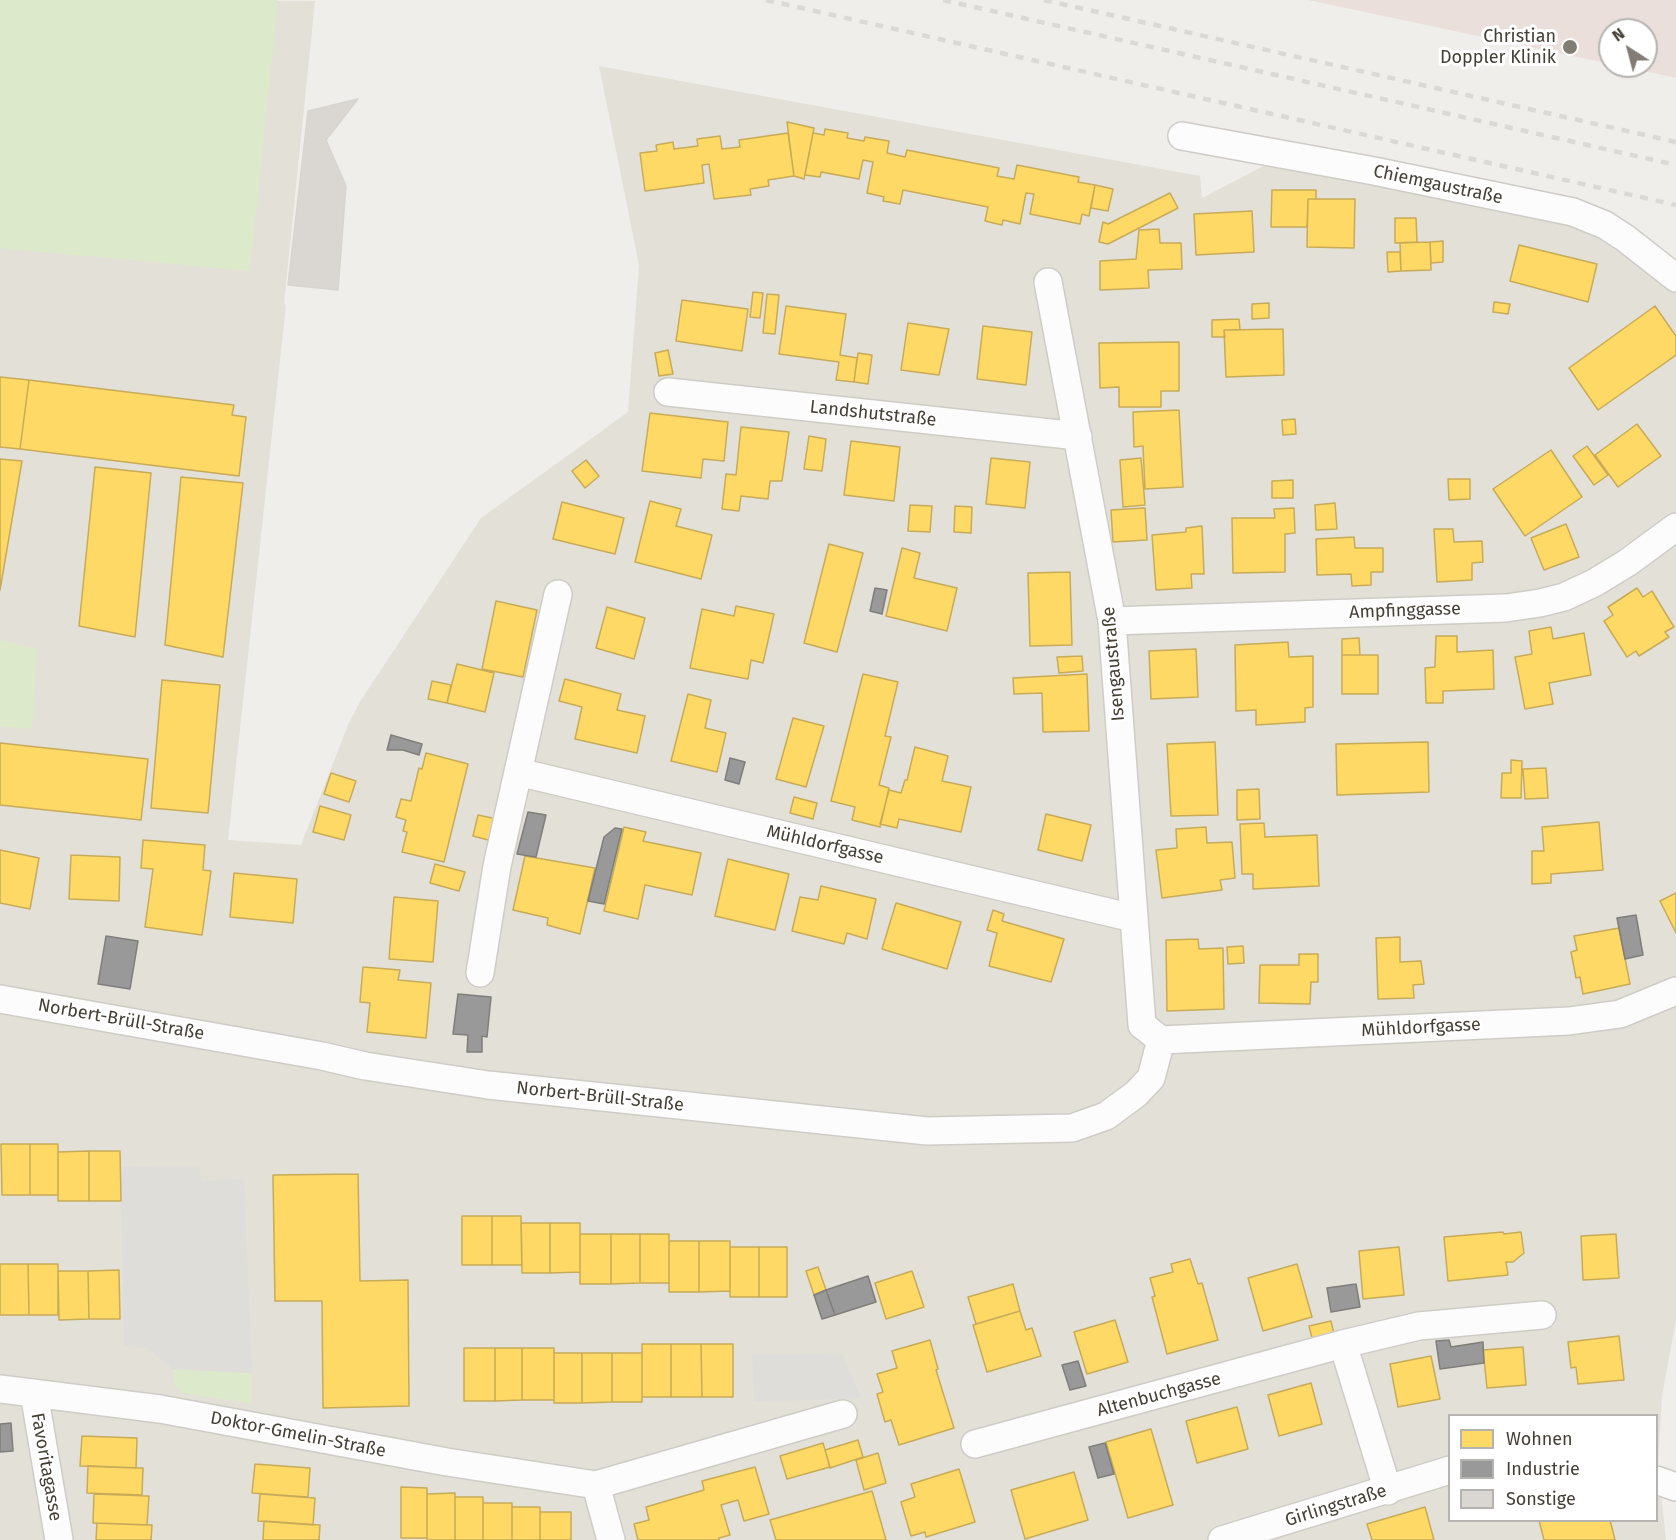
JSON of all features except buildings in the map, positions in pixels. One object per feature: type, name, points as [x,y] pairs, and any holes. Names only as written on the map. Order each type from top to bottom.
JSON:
[{"type":"street","name":"Chiemgaustraße","points":[[1182,136],[1374,171],[1573,212],[1605,225],[1676,278]]},
{"type":"street","name":"Isengaustraße","points":[[1048,282],[1112,621],[1142,1025],[1161,1040]]},
{"type":"street","name":"Landshutstraße","points":[[668,392],[1078,436]]},
{"type":"street","name":"Ampfinggasse","points":[[1112,621],[1506,608],[1540,603],[1564,597],[1594,583],[1627,563],[1676,527]]},
{"type":"street","points":[[480,973],[496,866],[558,594]]},
{"type":"street","name":"Mühldorfgasse","points":[[518,772],[1133,918]]},
{"type":"street","name":"Mühldorfgasse","points":[[1161,1040],[1569,1022],[1620,1014],[1676,991]]},
{"type":"street","name":"Norbert-Brüll-Straße","points":[[0,999],[365,1066],[488,1084],[927,1131],[1072,1128],[1106,1116],[1136,1094],[1151,1078],[1161,1040]]},
{"type":"street","name":"Altenbuchgasse","points":[[975,1444],[1343,1344],[1419,1326],[1542,1315]]},
{"type":"street","points":[[1343,1344],[1388,1491]]},
{"type":"street","name":"Doktor-Gmelin-Straße","points":[[0,1389],[160,1408],[447,1462],[596,1485],[843,1414]]},
{"type":"street","name":"Favoritagasse","points":[[34,1394],[59,1540]]},
{"type":"street","name":"Girlingstraße","points":[[1222,1540],[1388,1491],[1448,1470]]},
{"type":"street","points":[[1658,1481],[1676,1487]]},
{"type":"street","points":[[596,1485],[610,1540]]},
{"type":"shaded area","points":[[0,0],[315,1],[284,304],[286,305],[228,840],[301,845],[348,725],[361,700],[481,518],[628,412],[639,265],[599,66],[1200,176],[1202,198],[1273,161],[1582,227],[1632,253],[1676,293],[1676,1320],[1662,1396],[1658,1465],[1666,1540],[0,1540]]},
{"type":"shaded area","name":"Christian Doppler Klinik","points":[[1308,0],[1676,0],[1676,78],[1658,74],[1658,18],[1598,18],[1598,61]]},
{"type":"shaded area","points":[[120,1166],[200,1167],[201,1181],[244,1179],[252,1373],[173,1369],[148,1348],[124,1346]]},
{"type":"shaded area","points":[[842,1354],[861,1398],[754,1402],[752,1355]]},
{"type":"green space","points":[[0,0],[278,0],[250,271],[0,248]]},
{"type":"green space","points":[[0,640],[37,649],[32,729],[0,726]]},
{"type":"green space","points":[[173,1369],[252,1373],[252,1403],[181,1393],[174,1385]]},
{"type":"railway","points":[[766,0],[1676,205]]},
{"type":"railway","points":[[943,0],[1676,165]]},
{"type":"railway","points":[[1044,0],[1676,142]]},
{"type":"place","name":"Christian Doppler Klinik","points":[[1570,47]]}]
